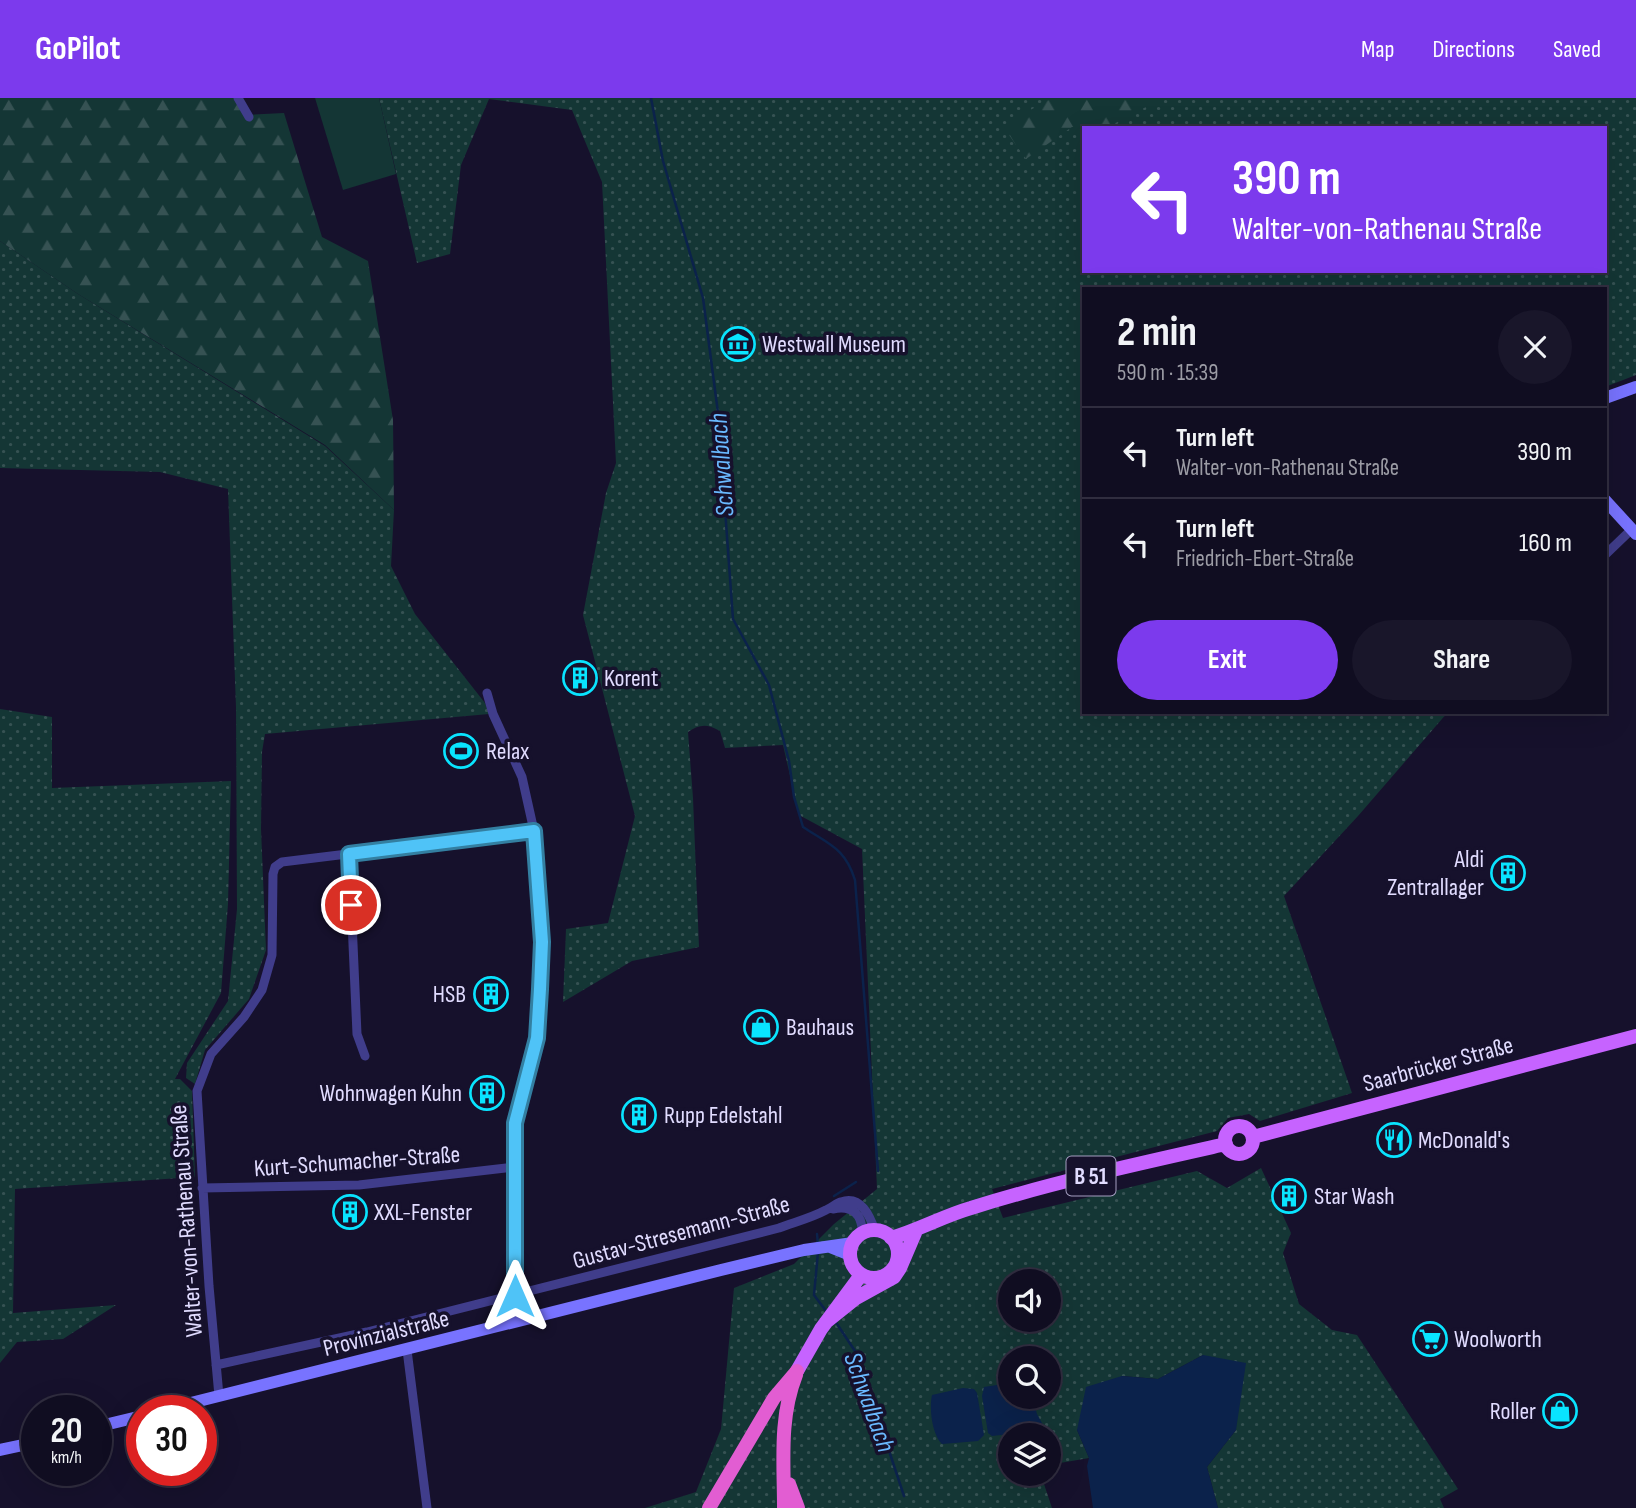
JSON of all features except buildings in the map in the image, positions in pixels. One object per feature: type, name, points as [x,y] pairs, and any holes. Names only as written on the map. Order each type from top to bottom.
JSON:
[{"type":"highway","points":[[784,1508],[785,1412],[797,1371]]},
{"type":"highway","points":[[709,1508],[774,1398],[797,1371]]},
{"type":"highway","points":[[784,1462],[798,1508]]},
{"type":"main road","points":[[1607,397],[1636,387]]},
{"type":"main road","points":[[1607,502],[1634,532]]},
{"type":"main road","name":"Saarbrücker Straße","points":[[917,1231],[951,1214],[1011,1196],[1226,1144],[1233,1153],[1244,1153],[1252,1145],[1253,1137],[1636,1036]]},
{"type":"main road","points":[[839,1309],[894,1277],[917,1231]]},
{"type":"main road","name":"B 51","points":[[861,1275],[876,1278],[890,1272],[897,1258],[894,1244],[917,1231]]},
{"type":"main road","points":[[797,1371],[824,1326],[839,1309],[861,1275],[852,1263],[860,1241],[894,1244]]},
{"type":"main road","name":"Provinzialstraße","points":[[219,1396],[804,1250],[860,1241]]},
{"type":"main road","points":[[0,1450],[21,1445]]},
{"type":"street","points":[[238,98],[249,117]]},
{"type":"street","points":[[1607,553],[1634,532]]},
{"type":"street","points":[[487,694],[493,714],[522,777],[534,831],[542,942],[537,1038],[515,1123],[515,1296]]},
{"type":"street","name":"Walter-von-Rathenau Straße","points":[[219,1396],[197,1091],[211,1054],[244,1017],[262,990],[272,955],[272,874],[275,867],[282,862],[534,831]]},
{"type":"street","points":[[349,854],[357,1034],[365,1056]]},
{"type":"street","name":"Kurt-Schumacher-Straße","points":[[202,1188],[359,1185],[515,1167]]},
{"type":"street","name":"Gustav-Stresemann-Straße","points":[[216,1365],[515,1296],[779,1228],[844,1200],[856,1202],[867,1212],[860,1241]]},
{"type":"street","points":[[407,1350],[428,1508]]},
{"type":"green space","points":[[0,98],[234,98],[244,115],[284,113],[322,237],[368,261],[393,420],[394,510],[325,445],[78,294],[0,241]]},
{"type":"green space","points":[[315,98],[379,98],[396,174],[343,190]]},
{"type":"green space","points":[[379,98],[1636,98],[1636,375],[1607,386],[1607,287],[1082,287],[1082,714],[1446,714],[1284,896],[1352,1093],[1260,1121],[1249,1114],[1228,1118],[1217,1131],[992,1189],[1003,1218],[1197,1171],[1227,1188],[1261,1168],[1291,1233],[1283,1253],[1299,1304],[1332,1330],[1357,1335],[1458,1489],[1440,1499],[1444,1508],[1218,1508],[1207,1467],[1236,1430],[1203,1355],[1158,1379],[1122,1376],[1077,1430],[1089,1458],[1061,1463],[1061,1423],[998,1423],[998,1486],[1045,1486],[1052,1508],[645,1508],[696,1492],[721,1429],[734,1288],[794,1264],[834,1224],[877,1189],[862,849],[799,815],[783,745],[725,748],[720,731],[704,726],[692,729],[688,732],[699,947],[632,961],[563,1002],[566,929],[608,923],[635,816],[583,615],[606,493],[616,463],[602,182],[572,110],[489,99],[461,165],[450,254],[417,263]]},
{"type":"green space","points":[[1052,98],[1163,98],[1110,126],[1072,127],[1026,159],[1009,135],[1009,122]]},
{"type":"green space","points":[[0,241],[78,294],[325,446],[394,510],[391,566],[415,614],[485,703],[489,714],[265,734],[262,752],[261,829],[266,950],[249,999],[205,1050],[195,1084],[186,1078],[187,1063],[228,1001],[237,909],[236,707],[228,489],[160,472],[0,468]]},
{"type":"green space","points":[[0,709],[52,717],[52,788],[231,781],[228,904],[221,993],[175,1079],[180,1079],[192,1091],[195,1177],[15,1189],[13,1313],[116,1305],[63,1339],[17,1342],[0,1363]]},
{"type":"water","points":[[1203,1355],[1246,1363],[1236,1430],[1207,1467],[1218,1508],[1093,1508],[1087,1466],[1089,1458],[1077,1430],[1086,1387],[1122,1376],[1158,1379]]},
{"type":"water","points":[[998,1385],[998,1409],[1036,1409],[1042,1423],[998,1423],[998,1435],[992,1436],[988,1433],[982,1396],[984,1387]]},
{"type":"water","points":[[963,1388],[974,1389],[977,1393],[984,1435],[978,1441],[942,1444],[932,1421],[932,1395]]},
{"type":"waterway","name":"Schwalbach","points":[[651,98],[663,161],[703,298],[718,413],[733,619],[769,685],[803,827],[841,854],[855,880],[878,1171]]},
{"type":"waterway","points":[[834,1196],[856,1182]]},
{"type":"waterway","name":"Schwalbach","points":[[817,1234],[818,1245]]},
{"type":"waterway","name":"Schwalbach","points":[[818,1252],[814,1295],[826,1311]]},
{"type":"waterway","name":"Schwalbach","points":[[835,1321],[857,1354],[904,1496]]},
{"type":"place","name":"Westwall Museum","points":[[738,344]]},
{"type":"place","name":"Korent","points":[[580,678]]},
{"type":"place","name":"Relax","points":[[461,751]]},
{"type":"place","name":"Aldi Zentrallager","points":[[1508,873]]},
{"type":"place","name":"HSB","points":[[491,994]]},
{"type":"place","name":"Bauhaus","points":[[761,1027]]},
{"type":"place","name":"Wohnwagen Kuhn","points":[[487,1093]]},
{"type":"place","name":"Rupp Edelstahl","points":[[639,1115]]},
{"type":"place","name":"McDonald's","points":[[1394,1140]]},
{"type":"place","name":"Star Wash","points":[[1289,1196]]},
{"type":"place","name":"XXL-Fenster","points":[[350,1212]]},
{"type":"place","name":"Woolworth","points":[[1430,1339]]},
{"type":"place","name":"Roller","points":[[1560,1411]]},
{"type":"route","points":[[351,905],[349,854],[534,831],[542,942],[537,1038],[515,1123],[515,1296]]}]
